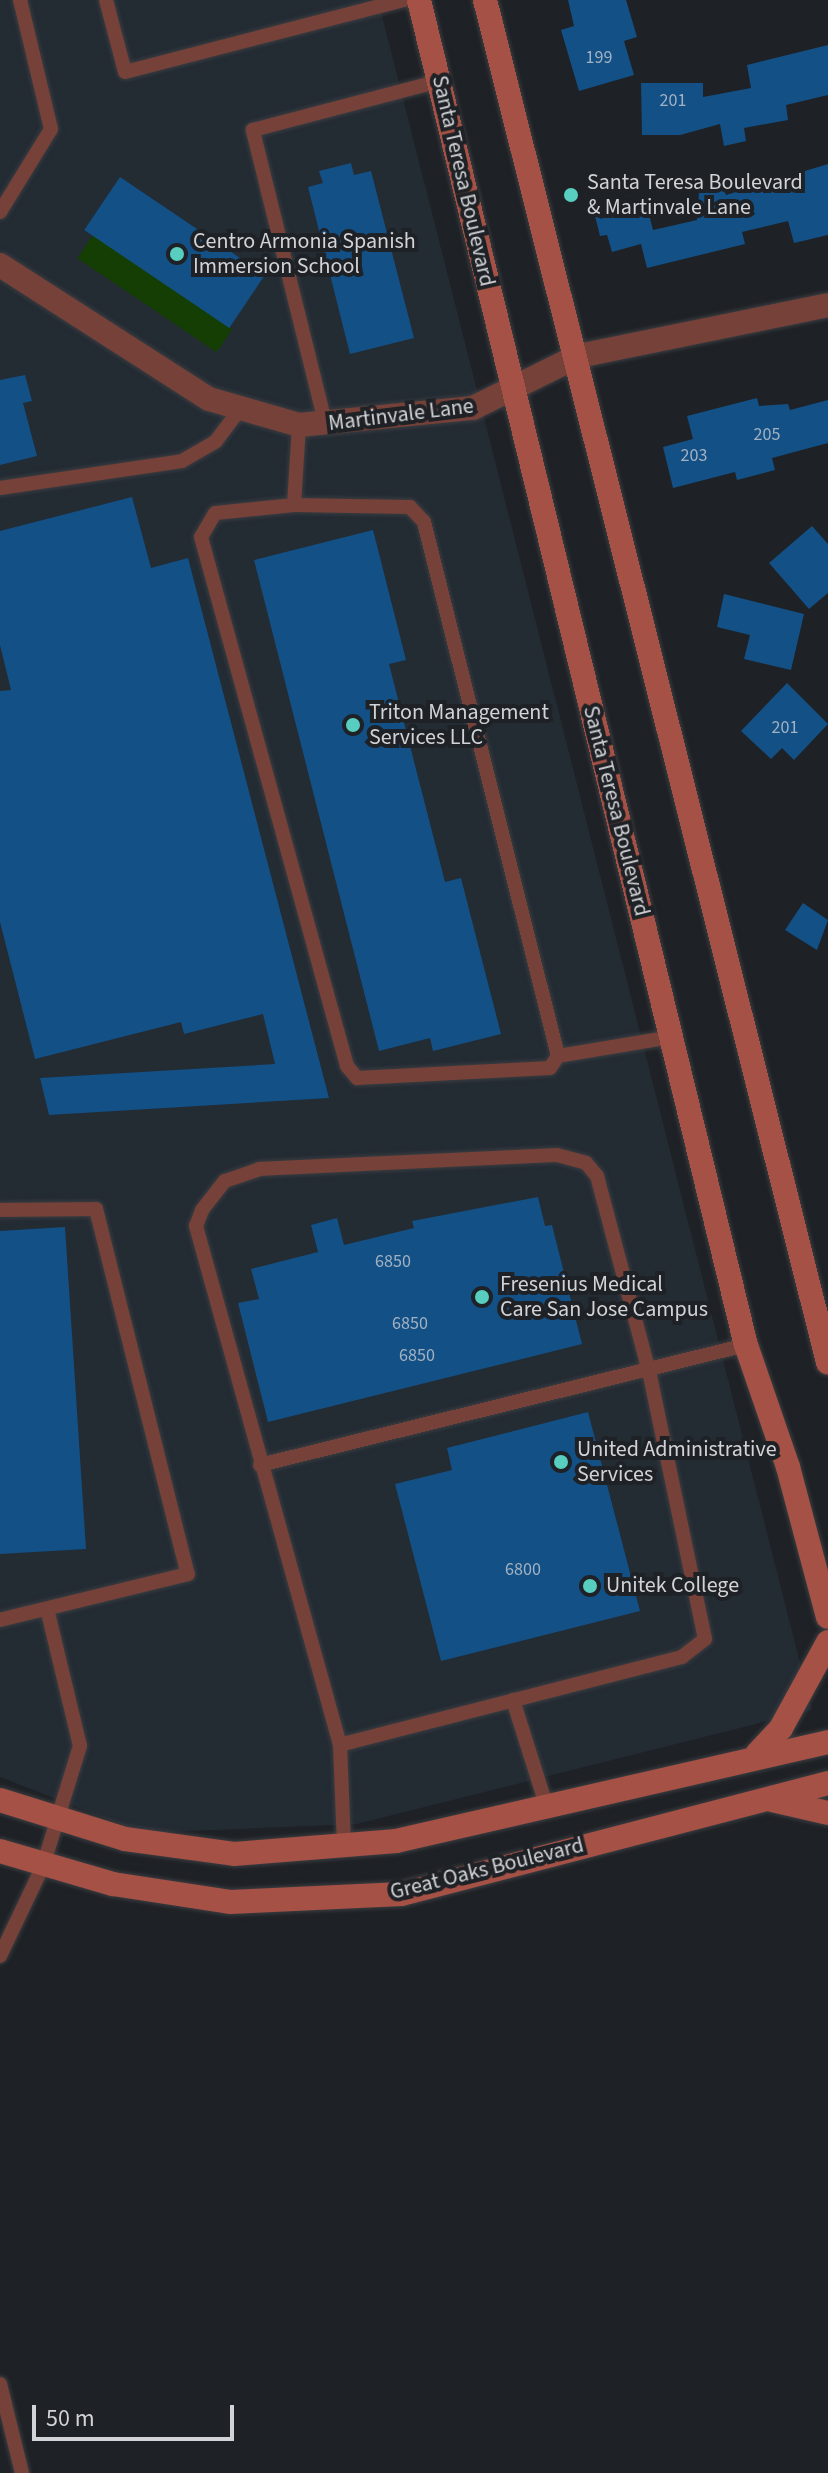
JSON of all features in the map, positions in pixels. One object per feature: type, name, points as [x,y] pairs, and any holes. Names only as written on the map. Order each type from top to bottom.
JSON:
[{"type":"main road","name":"Santa Teresa Boulevard","points":[[419,0],[746,1345],[788,1467],[828,1617]]},
{"type":"main road","points":[[485,0],[578,356],[828,1363]]},
{"type":"main road","points":[[757,1754],[781,1728],[828,1642]]},
{"type":"main road","name":"Great Oaks Boulevard","points":[[0,1800],[57,1822],[234,1854],[396,1841],[547,1808],[757,1754],[828,1742]]},
{"type":"main road","name":"Great Oaks Boulevard","points":[[0,1851],[43,1866],[230,1902],[402,1894],[828,1783]]},
{"type":"main road","points":[[766,1799],[828,1813]]},
{"type":"street","name":"Martinvale Lane","points":[[0,265],[209,399],[239,411],[299,425],[326,426],[473,408],[514,393],[578,356],[828,305]]},
{"type":"lane","points":[[0,212],[51,129],[20,0]]},
{"type":"lane","points":[[106,0],[125,72],[404,0]]},
{"type":"lane","points":[[326,426],[253,130],[440,81]]},
{"type":"lane","points":[[0,488],[182,461],[216,441],[239,411]]},
{"type":"lane","points":[[294,505],[299,425]]},
{"type":"lane","points":[[558,1056],[424,522],[410,507],[294,505],[215,513],[201,537],[347,1066],[357,1078],[550,1068],[558,1056],[671,1037]]},
{"type":"lane","points":[[340,1745],[682,1657],[705,1639],[649,1371],[597,1176],[586,1163],[557,1155],[259,1169],[225,1181],[196,1226],[340,1745],[344,1845]]},
{"type":"lane","points":[[0,1210],[96,1209],[188,1574],[0,1620]]},
{"type":"lane","points":[[260,1465],[746,1345]]},
{"type":"lane","points":[[0,1956],[43,1866],[80,1746],[47,1609]]},
{"type":"lane","points":[[513,1700],[547,1808]]},
{"type":"lane","points":[[0,2384],[22,2473]]},
{"type":"shaded area","points":[[0,0],[378,0],[812,1710],[357,1824],[143,1833],[0,1777]]},
{"type":"green space","points":[[93,235],[232,329],[217,352],[77,258]]},
{"type":"building","points":[[568,0],[626,0],[637,37],[624,41],[634,75],[579,91],[561,30],[574,26]]},
{"type":"building","points":[[828,45],[828,95],[786,105],[788,120],[744,128],[746,141],[724,146],[720,124],[680,135],[642,135],[641,83],[703,83],[703,97],[751,88],[747,65]]},
{"type":"building","points":[[351,163],[354,175],[371,171],[414,338],[350,354],[308,187],[323,183],[319,171]]},
{"type":"building","points":[[828,164],[828,235],[794,243],[788,221],[742,232],[745,244],[647,268],[641,244],[612,252],[607,235],[600,236],[595,216],[646,203],[653,230],[697,220],[699,192],[723,186],[726,195]]},
{"type":"building","name":"Centro Armonia Spanish Immersion School","points":[[120,177],[265,275],[229,328],[84,230]]},
{"type":"building","points":[[25,375],[32,401],[23,403],[37,456],[0,465],[0,380]]},
{"type":"building","points":[[757,398],[759,406],[788,404],[790,410],[828,400],[828,443],[772,458],[775,470],[737,480],[735,472],[673,488],[663,447],[693,439],[687,416]]},
{"type":"building","points":[[132,497],[151,568],[188,558],[329,1098],[49,1115],[40,1078],[275,1064],[263,1014],[184,1034],[181,1022],[35,1059],[0,922],[0,691],[11,690],[0,645],[0,531]]},
{"type":"building","points":[[812,526],[828,544],[828,593],[809,609],[769,563]]},
{"type":"building","points":[[373,530],[406,660],[389,664],[445,882],[461,878],[501,1034],[433,1051],[430,1038],[379,1051],[254,560]]},
{"type":"building","points":[[724,594],[804,614],[791,670],[744,659],[750,635],[717,627]]},
{"type":"building","points":[[787,683],[828,724],[794,760],[782,748],[771,759],[741,731]]},
{"type":"building","points":[[803,903],[828,920],[817,950],[785,930]]},
{"type":"building","points":[[538,1197],[545,1226],[552,1225],[582,1344],[268,1422],[238,1303],[259,1299],[251,1269],[318,1252],[311,1225],[337,1218],[344,1245],[414,1228],[412,1221]]},
{"type":"building","points":[[65,1227],[86,1549],[0,1554],[0,1231]]},
{"type":"building","points":[[588,1412],[640,1611],[441,1661],[395,1484],[452,1470],[447,1448]]},
{"type":"place","name":"Santa Teresa Boulevard & Martinvale Lane","points":[[571,195]]},
{"type":"place","name":"Centro Armonia Spanish Immersion School","points":[[177,254]]},
{"type":"place","name":"Triton Management Services LLC","points":[[353,725]]},
{"type":"place","name":"Fresenius Medical Care San Jose Campus","points":[[482,1297]]},
{"type":"place","name":"United Administrative Services","points":[[561,1462]]},
{"type":"place","name":"Unitek College","points":[[590,1586]]}]
